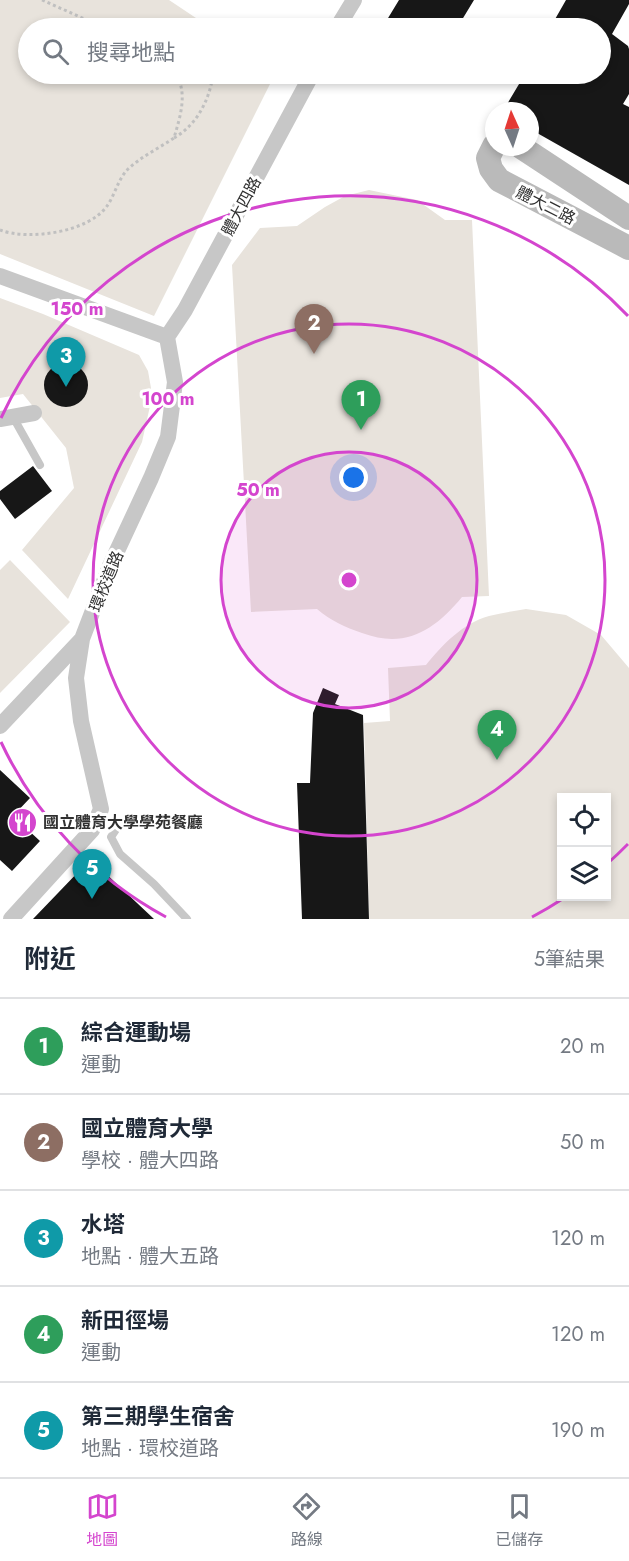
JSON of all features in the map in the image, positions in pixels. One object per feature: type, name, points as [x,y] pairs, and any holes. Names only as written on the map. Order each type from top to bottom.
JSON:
[{"type":"street","points":[[343,18],[354,0]]},
{"type":"street","name":"體大四路","points":[[167,338],[185,310],[307,84]]},
{"type":"street","name":"體大二路","points":[[489,156],[490,170],[499,180],[629,248]]},
{"type":"street","name":"體大二路","points":[[534,156],[629,218]]},
{"type":"street","points":[[0,276],[167,338]]},
{"type":"street","name":"環校道路","points":[[11,919],[92,830],[101,809],[81,721],[76,678],[82,639],[110,566],[152,478],[168,436],[175,382],[167,338]]},
{"type":"street","points":[[7,418],[34,413]]},
{"type":"street","points":[[0,726],[82,639]]},
{"type":"lane","points":[[7,418],[40,465]]},
{"type":"lane","points":[[121,822],[111,837],[120,854],[187,919]]},
{"type":"path","points":[[42,0],[82,18]]},
{"type":"path","points":[[174,138],[183,99],[180,84]]},
{"type":"path","points":[[0,230],[10,234],[38,235],[66,230],[94,219],[108,205],[126,170],[186,128],[205,105],[212,84]]},
{"type":"shaded area","points":[[0,0],[169,0],[196,18],[18,18],[18,84],[270,84],[154,316],[0,254]]},
{"type":"shaded area","points":[[369,190],[417,200],[445,220],[472,220],[489,596],[462,597],[429,628],[405,638],[392,639],[362,633],[333,620],[317,609],[251,612],[232,265],[260,228],[297,226],[345,196]]},
{"type":"shaded area","points":[[0,298],[139,355],[148,371],[151,388],[150,406],[142,442],[68,599],[22,550],[74,488],[66,448],[23,394],[0,398]]},
{"type":"shaded area","points":[[10,560],[70,622],[0,693],[0,570]]},
{"type":"shaded area","points":[[526,609],[566,615],[601,635],[629,668],[629,919],[369,919],[364,723],[390,721],[388,668],[426,665],[462,629],[489,616]]},
{"type":"building","points":[[399,0],[474,0],[463,18],[388,18]]},
{"type":"building","points":[[566,0],[629,0],[612,34],[629,49],[629,94],[623,104],[629,107],[629,185],[539,134],[539,102],[508,102],[519,84],[611,84],[611,18],[556,18]]},
{"type":"building","points":[[66,363],[81,370],[88,385],[81,400],[66,407],[51,400],[44,385],[51,370]]},
{"type":"building","points":[[33,466],[52,491],[15,519],[0,499],[0,491]]},
{"type":"building","points":[[323,688],[339,695],[335,704],[363,715],[369,919],[302,919],[297,783],[310,783],[313,713]]},
{"type":"building","points":[[0,770],[30,798],[13,816],[40,841],[12,871],[0,860]]},
{"type":"building","points":[[82,868],[93,879],[102,870],[154,919],[33,919]]},
{"type":"place","name":"國立體育大學","points":[[314,354]]},
{"type":"place","name":"水塔","points":[[66,387]]},
{"type":"place","name":"綜合運動場","points":[[361,430]]},
{"type":"place","name":"新田徑場","points":[[497,760]]},
{"type":"place","name":"國立體育大學學苑餐廳","points":[[22,822]]},
{"type":"place","name":"第三期學生宿舍","points":[[92,899]]}]
